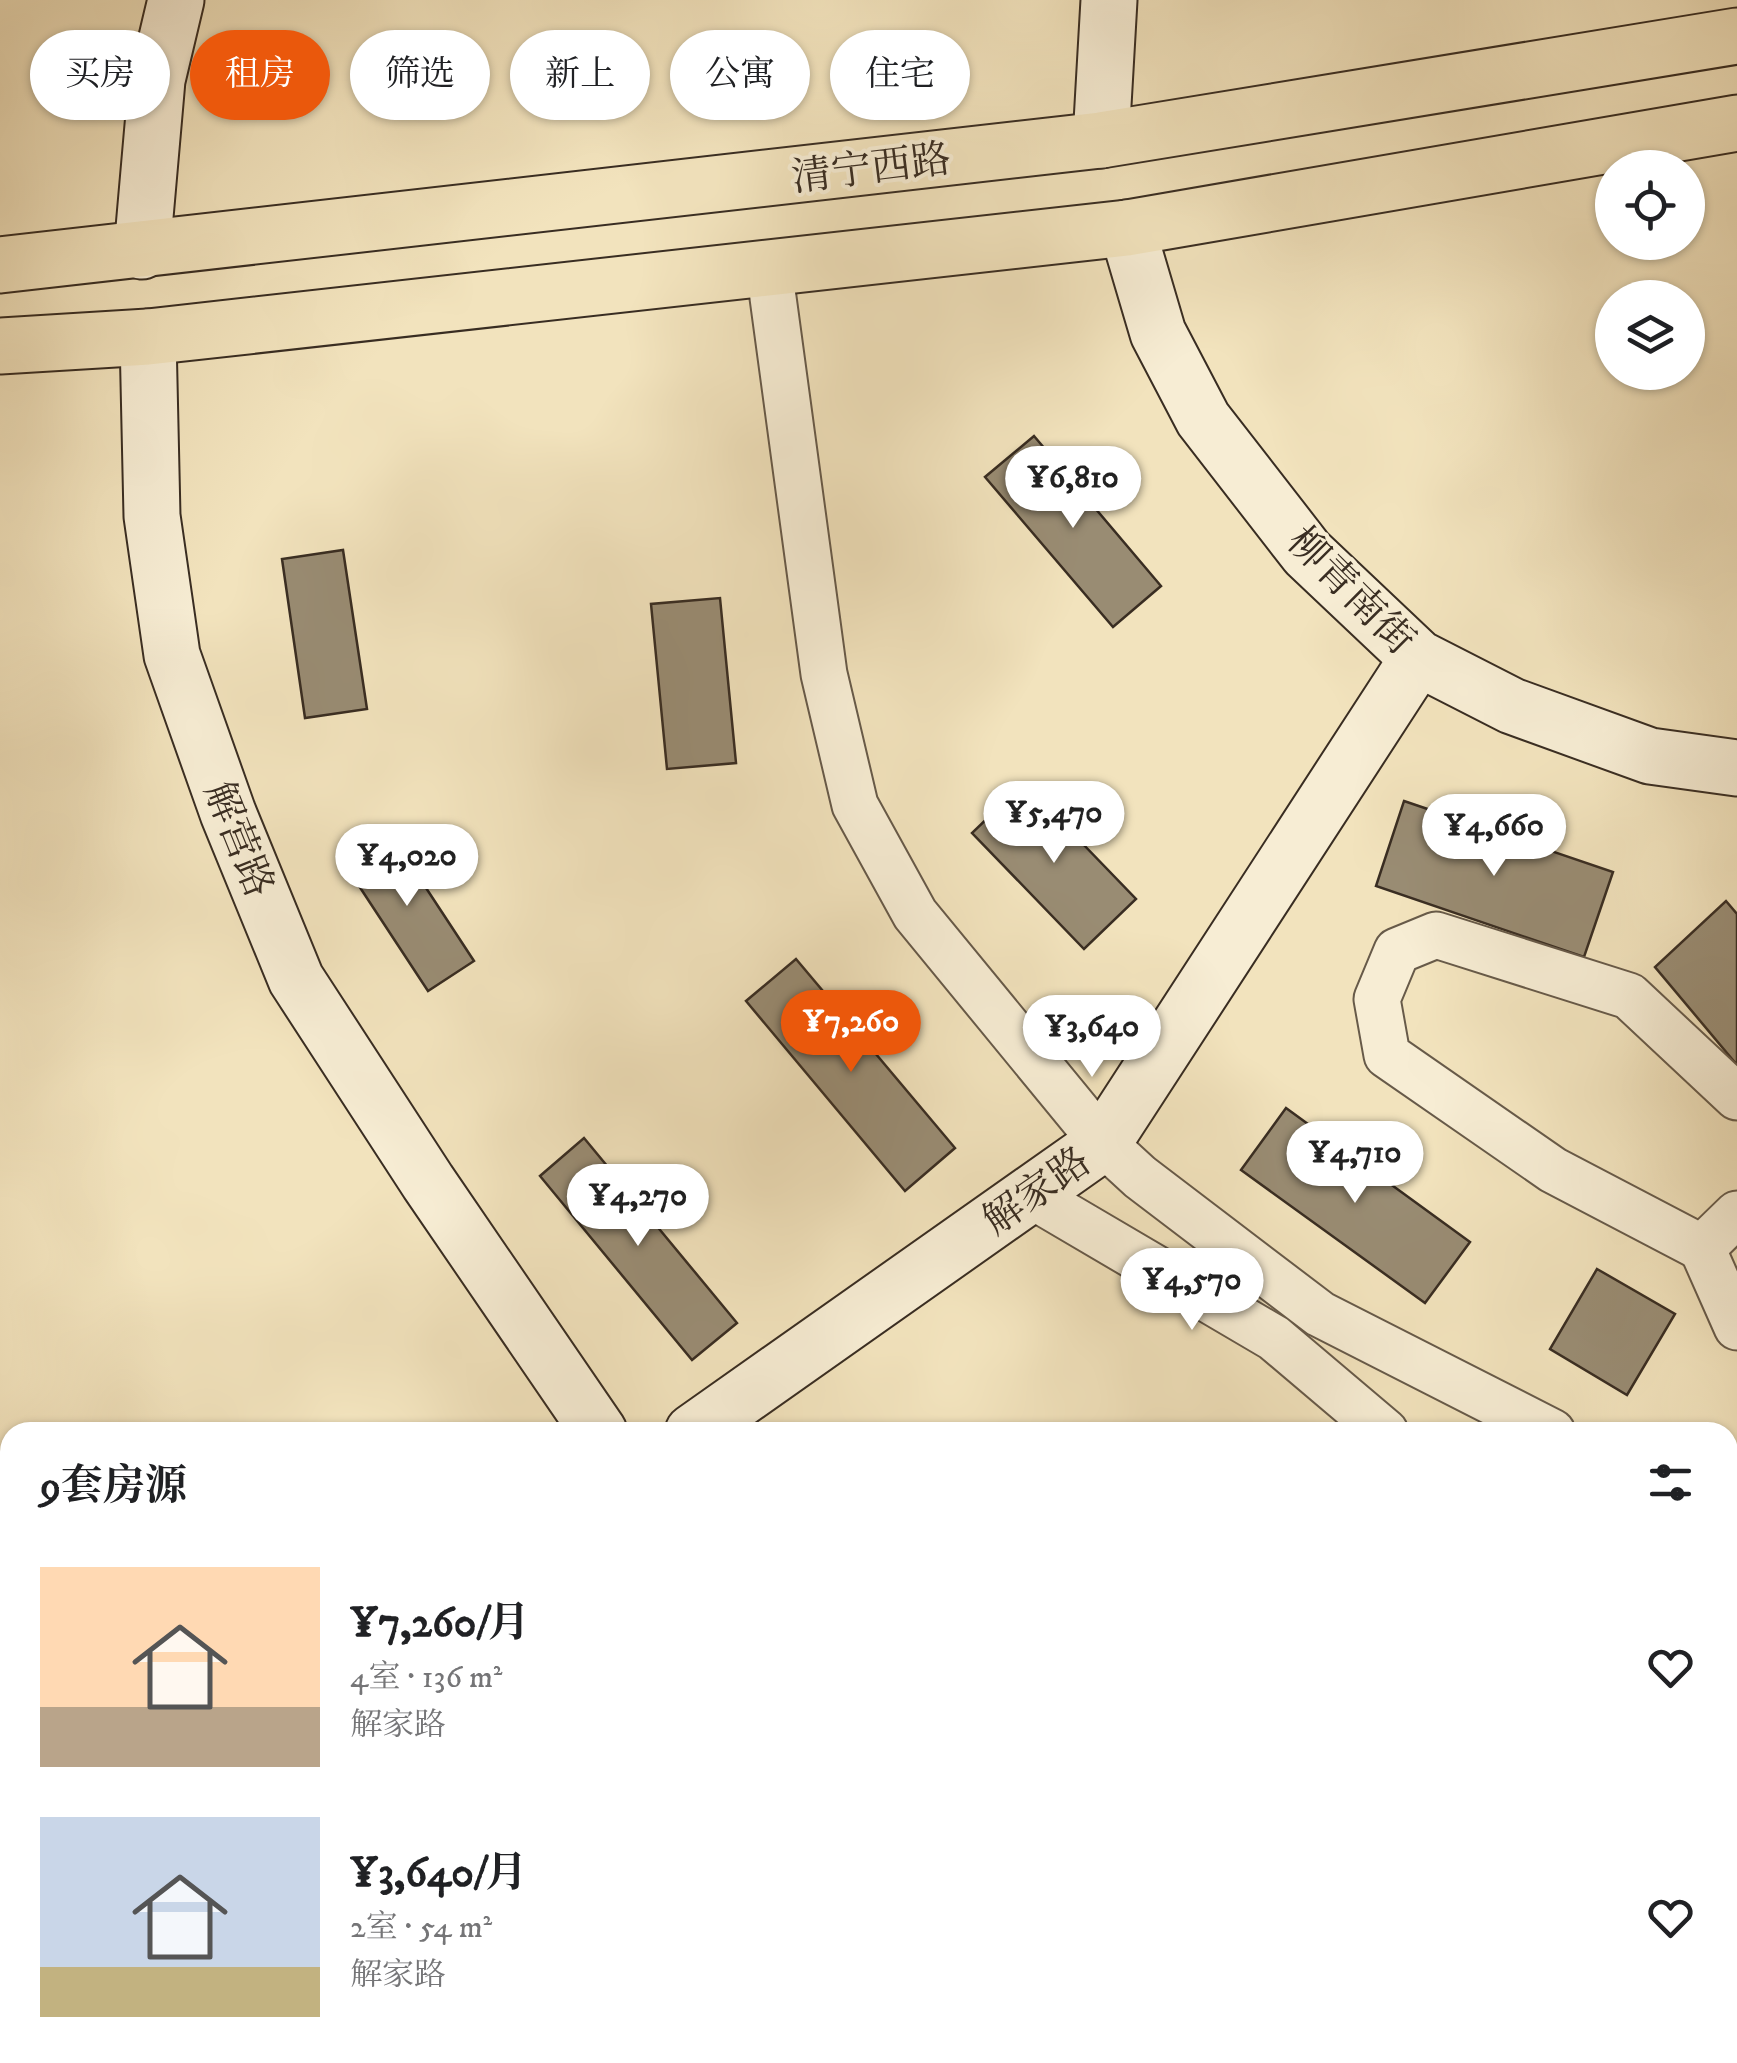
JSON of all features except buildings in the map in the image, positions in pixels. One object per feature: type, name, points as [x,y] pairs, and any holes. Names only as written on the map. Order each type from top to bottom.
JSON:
[{"type":"main road","name":"清宁西路","points":[[0,265],[142,252],[1100,140],[1737,36]]},
{"type":"main road","points":[[0,346],[148,337],[1127,228],[1737,123]]},
{"type":"street","points":[[142,252],[157,80],[176,0]]},
{"type":"street","points":[[1100,140],[1110,0]]},
{"type":"street","name":"柳青南街","points":[[1127,228],[1158,333],[1204,419],[1307,552],[1418,658],[1512,706],[1650,756],[1737,768]]},
{"type":"street","points":[[769,268],[824,674],[855,805],[915,914],[1102,1142],[1140,1177],[1320,1314],[1532,1422]]},
{"type":"street","name":"解营路","points":[[148,337],[152,516],[172,655],[235,832],[296,979],[450,1216],[592,1422]]},
{"type":"street","name":"解家路","points":[[707,1422],[1102,1142],[1418,658]]},
{"type":"street","points":[[1737,1097],[1629,996],[1436,936],[1398,951],[1377,999],[1387,1055],[1553,1170],[1702,1248],[1737,1327]]},
{"type":"street","points":[[1029,1194],[1274,1338],[1373,1422]]},
{"type":"street","points":[[1702,1248],[1737,1214]]}]
